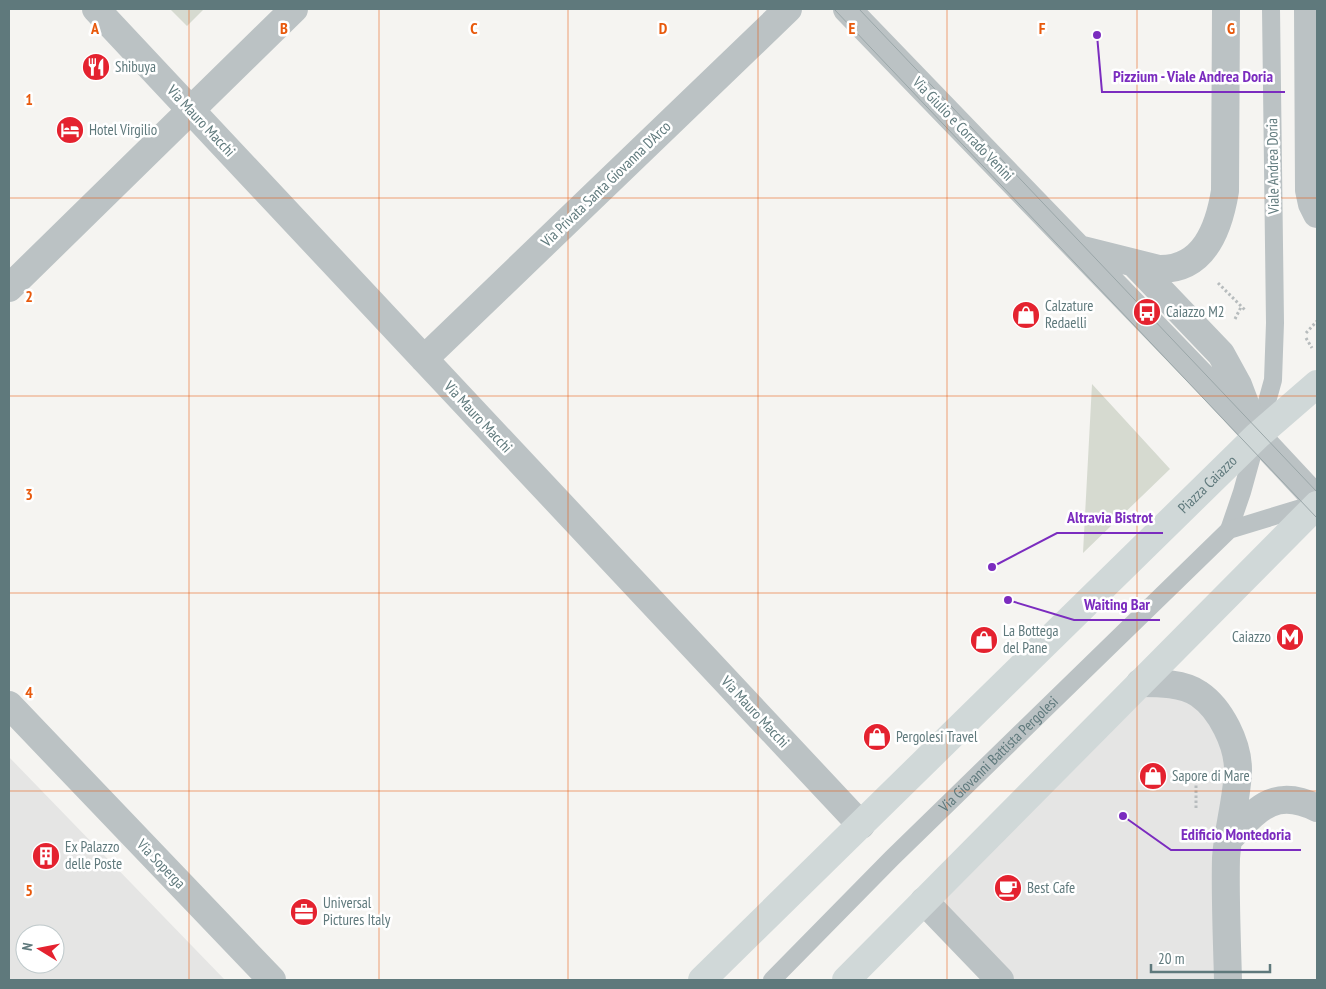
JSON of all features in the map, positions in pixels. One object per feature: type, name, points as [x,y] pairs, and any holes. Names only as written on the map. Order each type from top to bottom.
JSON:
[{"type":"main road","name":"Piazza Caiazzo","points":[[861,825],[1257,436],[1317,384]]},
{"type":"main road","points":[[846,980],[1317,503]]},
{"type":"main road","points":[[702,980],[861,825]]},
{"type":"street","name":"Via Mauro Macchi","points":[[96,9],[861,825]]},
{"type":"street","points":[[9,288],[294,9]]},
{"type":"street","name":"Via Privata Santa Giovanna D'Arco","points":[[424,359],[788,9]]},
{"type":"street","name":"Via Giulio e Corrado Venini","points":[[847,9],[1208,383],[1317,503]]},
{"type":"street","points":[[1078,249],[1159,269],[1168,269],[1184,264],[1196,257],[1208,243],[1220,215],[1225,191],[1226,9]]},
{"type":"street","points":[[1308,9],[1310,190],[1312,204],[1317,214]]},
{"type":"street","points":[[1134,263],[1220,354],[1238,385],[1257,436]]},
{"type":"street","points":[[1140,684],[1161,683],[1198,693],[1211,704],[1232,741],[1238,767],[1226,858],[1228,980]]},
{"type":"street","name":"Via Soperga","points":[[9,705],[272,980]]},
{"type":"street","points":[[1228,840],[1253,815],[1270,803],[1279,800],[1290,800],[1317,808]]},
{"type":"street","points":[[924,902],[1000,980]]},
{"type":"lane","name":"Viale Andrea Doria","points":[[1272,9],[1275,323]]},
{"type":"lane","name":"Piazza Caiazzo","points":[[1229,530],[1273,380],[1275,323]]},
{"type":"lane","points":[[1229,530],[1317,503]]},
{"type":"lane","name":"Via Giovanni Battista Pergolesi","points":[[772,980],[892,858],[1229,530]]},
{"type":"path","points":[[1215,280],[1241,307],[1250,313]]},
{"type":"path","points":[[1234,322],[1241,307]]},
{"type":"path","points":[[1312,348],[1303,335],[1317,321]]},
{"type":"path","points":[[1196,772],[1196,811]]},
{"type":"shaded area","points":[[170,9],[204,9],[187,26]]},
{"type":"shaded area","points":[[1092,384],[1170,469],[1083,553]]},
{"type":"shaded area","points":[[1150,693],[1188,694],[1229,743],[1225,980],[1005,980],[934,905]]},
{"type":"shaded area","name":"Ex Palazzo delle Poste","points":[[9,757],[225,980],[9,980]]},
{"type":"tram line","points":[[834,9],[1317,518]]},
{"type":"tram line","points":[[859,9],[1317,492]]},
{"type":"place","name":"Pizzium - Viale Andrea Doria","points":[[1097,35]]},
{"type":"place","name":"Shibuya","points":[[96,67]]},
{"type":"place","name":"Hotel Virgilio","points":[[70,130]]},
{"type":"place","name":"Caiazzo M2","points":[[1147,312]]},
{"type":"place","name":"Calzature Redaelli","points":[[1026,315]]},
{"type":"place","name":"Altravia Bistrot","points":[[992,567]]},
{"type":"place","name":"Waiting Bar","points":[[1008,600]]},
{"type":"place","name":"Caiazzo","points":[[1290,637]]},
{"type":"place","name":"La Bottega del Pane","points":[[984,640]]},
{"type":"place","name":"Pergolesi Travel","points":[[877,737]]},
{"type":"place","name":"Sapore di Mare","points":[[1153,776]]},
{"type":"place","name":"Edificio Montedoria","points":[[1123,816]]},
{"type":"place","name":"Ex Palazzo delle Poste","points":[[46,856]]},
{"type":"place","name":"Best Cafe","points":[[1008,888]]},
{"type":"place","name":"Universal Pictures Italy","points":[[304,912]]}]
